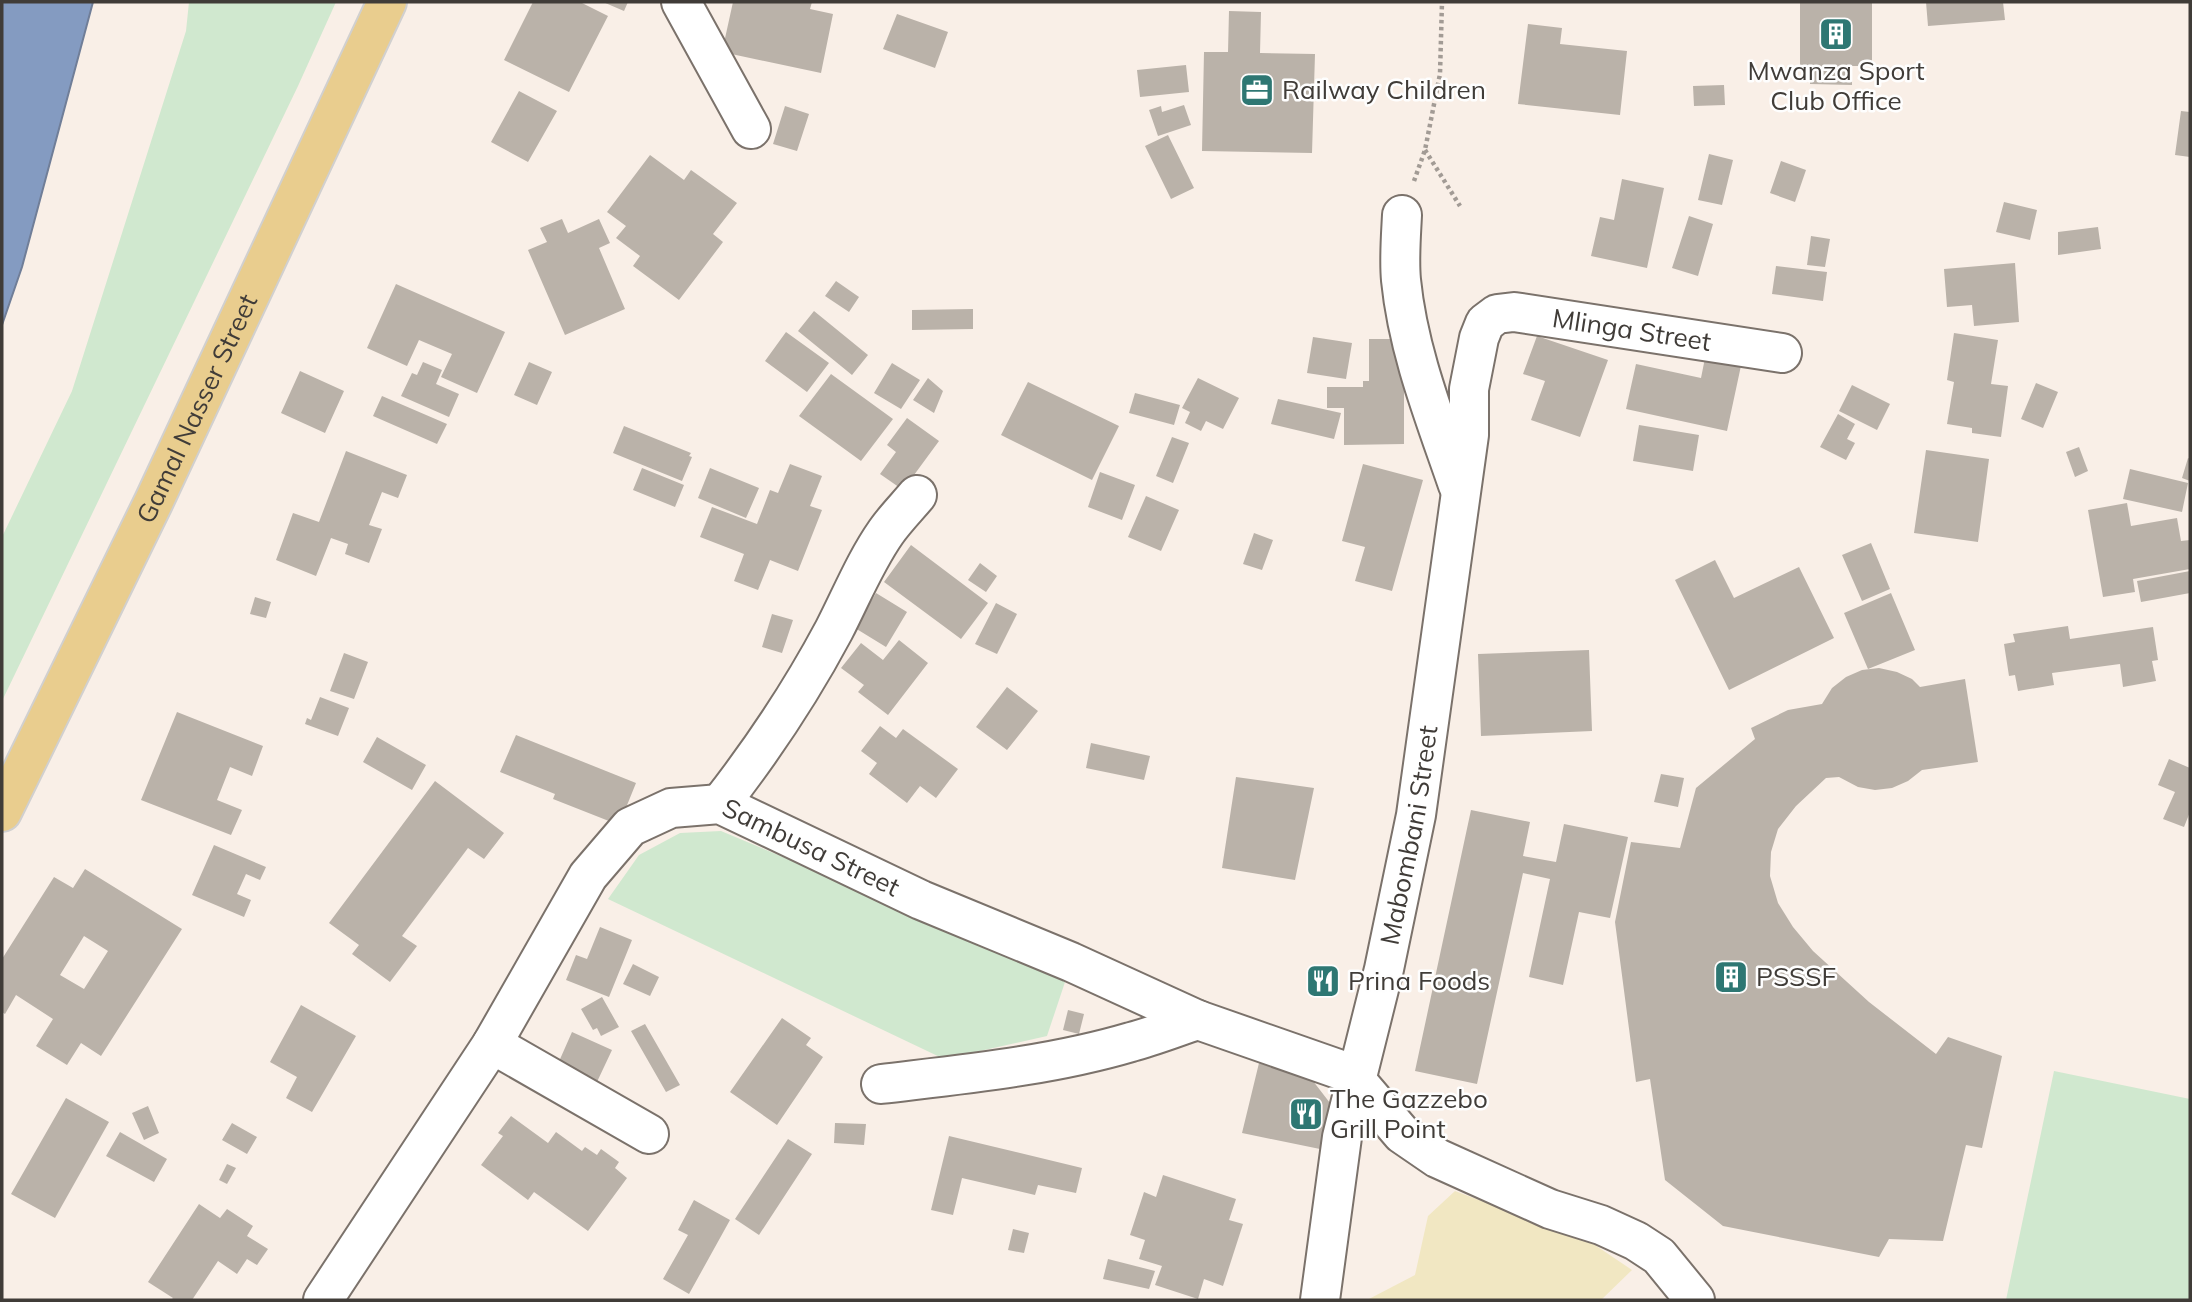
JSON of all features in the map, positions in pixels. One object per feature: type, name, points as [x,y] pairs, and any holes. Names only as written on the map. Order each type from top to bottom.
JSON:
[{"type":"main road","name":"Gamal Nasser Street","points":[[2,812],[153,502],[387,2]]},
{"type":"street","points":[[681,2],[751,130]]},
{"type":"street","name":"Mabombani Street","points":[[1402,215],[1400,278],[1407,323],[1429,402],[1460,490]]},
{"type":"street","name":"Mlinga Street","points":[[1485,323],[1497,314],[1514,312],[1782,354]]},
{"type":"street","name":"Mabombani Street","points":[[1320,1300],[1342,1137],[1384,969],[1416,815],[1469,435],[1469,389],[1479,338],[1485,323]]},
{"type":"street","points":[[1429,402],[1469,389]]},
{"type":"street","points":[[720,804],[760,753],[835,629],[859,578],[887,531],[917,495]]},
{"type":"street","name":"Sambusa Street","points":[[323,1300],[492,1044],[588,876],[630,827],[671,808],[720,804],[920,900],[1071,962],[1198,1020],[1325,1064],[1355,1079]]},
{"type":"street","points":[[881,1084],[988,1072],[1076,1055],[1130,1043],[1198,1020]]},
{"type":"street","points":[[492,1044],[649,1134]]},
{"type":"street","points":[[1355,1079],[1402,1134],[1437,1158],[1539,1204],[1601,1225],[1636,1241],[1659,1256],[1676,1273],[1695,1300]]},
{"type":"path","points":[[1402,215],[1425,150],[1440,74],[1442,2]]},
{"type":"path","points":[[1425,150],[1460,206]]},
{"type":"green space","points":[[189,2],[336,2],[2,701],[2,537],[72,391],[186,31]]},
{"type":"green space","points":[[721,831],[1067,976],[1047,1036],[944,1059],[608,899],[639,855],[680,833]]},
{"type":"green space","points":[[2054,1071],[2190,1099],[2190,1300],[2006,1300]]},
{"type":"sand","points":[[1455,1191],[1589,1241],[1632,1270],[1601,1300],[1367,1300],[1415,1275],[1428,1216]]},
{"type":"water","points":[[2,2],[93,2],[22,267],[2,325]]},
{"type":"building","points":[[533,2],[580,2],[608,16],[569,92],[504,60]]},
{"type":"building","points":[[603,2],[628,2],[624,11]]},
{"type":"building","points":[[733,2],[812,2],[810,9],[833,14],[821,73],[722,52]]},
{"type":"building","name":"Mwanza Sport Club Office","points":[[1800,2],[1872,2],[1872,66],[1852,66],[1852,85],[1810,84],[1810,69],[1800,69]]},
{"type":"building","name":"Mwanza Sport Club Office","points":[[1926,2],[2003,2],[2005,20],[1928,26]]},
{"type":"building","points":[[1229,11],[1261,12],[1260,53],[1315,54],[1312,153],[1202,151],[1204,52],[1228,52]]},
{"type":"building","points":[[897,14],[948,32],[935,68],[883,49]]},
{"type":"building","points":[[1528,24],[1562,28],[1560,44],[1627,51],[1620,115],[1518,104]]},
{"type":"building","points":[[1186,65],[1189,92],[1140,97],[1137,70]]},
{"type":"building","points":[[1724,85],[1725,105],[1694,106],[1693,86]]},
{"type":"building","points":[[519,91],[557,111],[528,162],[491,142]]},
{"type":"building","points":[[1184,105],[1191,125],[1158,136],[1149,110],[1161,106],[1162,112]]},
{"type":"building","points":[[785,106],[809,114],[797,151],[773,144]]},
{"type":"building","points":[[2181,111],[2190,112],[2190,157],[2175,155]]},
{"type":"building","points":[[1168,135],[1194,188],[1171,199],[1145,146]]},
{"type":"building","points":[[1709,154],[1733,160],[1722,205],[1698,200]]},
{"type":"building","points":[[650,155],[684,180],[691,170],[737,203],[713,234],[723,242],[679,300],[633,266],[640,256],[616,238],[626,226],[607,212]]},
{"type":"building","points":[[1781,161],[1806,170],[1795,202],[1770,193]]},
{"type":"building","points":[[1622,179],[1664,188],[1647,268],[1591,256],[1600,217],[1614,220]]},
{"type":"building","points":[[2004,202],[2037,210],[2030,240],[1996,232]]},
{"type":"building","points":[[1689,216],[1713,224],[1698,276],[1672,268]]},
{"type":"building","points":[[562,219],[568,233],[599,219],[610,243],[599,248],[625,309],[565,335],[528,250],[547,242],[540,228]]},
{"type":"building","points":[[2098,227],[2101,249],[2058,255],[2058,232]]},
{"type":"building","points":[[1811,236],[1830,239],[1825,267],[1807,265]]},
{"type":"building","points":[[2015,263],[2019,322],[1974,326],[1972,305],[1947,307],[1944,269]]},
{"type":"building","points":[[1776,266],[1827,272],[1823,301],[1772,294]]},
{"type":"building","points":[[836,281],[859,297],[849,312],[825,296]]},
{"type":"building","points":[[396,284],[505,332],[477,393],[441,377],[452,354],[419,340],[407,366],[367,348]]},
{"type":"building","points":[[973,309],[973,329],[912,330],[912,310]]},
{"type":"building","points":[[814,311],[868,355],[852,375],[798,331]]},
{"type":"building","points":[[786,332],[829,363],[807,392],[765,361]]},
{"type":"building","points":[[1954,333],[1998,340],[1991,384],[2008,386],[2001,437],[1972,433],[1972,428],[1947,424],[1954,382],[1947,380]]},
{"type":"building","points":[[1537,336],[1608,360],[1580,437],[1531,420],[1545,381],[1523,374]]},
{"type":"building","points":[[1313,337],[1352,343],[1346,379],[1307,373]]},
{"type":"building","points":[[1369,339],[1404,339],[1404,444],[1344,445],[1344,408],[1327,408],[1327,387],[1363,387],[1363,381],[1369,381]]},
{"type":"building","points":[[1706,353],[1742,361],[1727,431],[1626,409],[1636,364],[1701,378]]},
{"type":"building","points":[[423,362],[442,370],[436,384],[459,394],[449,417],[401,396],[412,373],[417,375]]},
{"type":"building","points":[[529,362],[552,372],[537,405],[514,395]]},
{"type":"building","points":[[892,363],[920,380],[901,409],[874,393]]},
{"type":"building","points":[[300,371],[344,391],[325,433],[281,413]]},
{"type":"building","points":[[831,374],[893,419],[861,461],[799,416]]},
{"type":"building","points":[[928,378],[943,391],[934,413],[913,400]]},
{"type":"building","points":[[1198,378],[1239,398],[1223,429],[1206,421],[1201,431],[1185,423],[1190,412],[1182,408]]},
{"type":"building","points":[[1028,382],[1119,426],[1092,480],[1001,435]]},
{"type":"building","points":[[2036,383],[2058,392],[2043,428],[2021,419]]},
{"type":"building","points":[[1852,385],[1890,404],[1877,430],[1839,411]]},
{"type":"building","points":[[1135,393],[1180,405],[1174,425],[1129,413]]},
{"type":"building","points":[[382,396],[447,424],[437,444],[373,416]]},
{"type":"building","points":[[1278,399],[1341,413],[1334,439],[1271,424]]},
{"type":"building","points":[[1838,414],[1855,424],[1847,439],[1855,443],[1846,460],[1820,447]]},
{"type":"building","points":[[907,418],[939,441],[903,490],[880,474],[896,452],[887,445]]},
{"type":"building","points":[[1639,425],[1699,435],[1693,471],[1633,461]]},
{"type":"building","points":[[624,426],[691,453],[689,456],[692,457],[682,481],[613,453]]},
{"type":"building","points":[[1172,437],[1189,443],[1173,483],[1156,476]]},
{"type":"building","points":[[2079,447],[2088,471],[2075,477],[2066,452]]},
{"type":"building","points":[[1926,450],[1989,459],[1978,542],[1914,533]]},
{"type":"building","points":[[346,451],[407,475],[398,498],[382,492],[369,525],[382,529],[369,563],[345,554],[348,544],[331,538],[316,576],[276,560],[293,513],[319,522]]},
{"type":"building","points":[[2188,458],[2190,459],[2190,481],[2182,478]]},
{"type":"building","points":[[790,464],[822,476],[810,506],[822,510],[798,571],[770,560],[758,590],[734,581],[744,554],[700,537],[712,507],[757,524],[770,490],[778,493]]},
{"type":"building","points":[[1363,464],[1423,480],[1392,591],[1355,581],[1365,547],[1342,541]]},
{"type":"building","points":[[642,468],[684,485],[675,507],[633,490]]},
{"type":"building","points":[[710,468],[759,488],[746,518],[698,498]]},
{"type":"building","points":[[2130,469],[2188,483],[2182,512],[2123,499]]},
{"type":"building","points":[[1100,472],[1135,485],[1122,520],[1088,507]]},
{"type":"building","points":[[1146,496],[1179,510],[1161,551],[1128,537]]},
{"type":"building","points":[[2127,503],[2131,526],[2177,518],[2181,541],[2190,540],[2190,569],[2133,579],[2135,592],[2103,597],[2088,510]]},
{"type":"building","points":[[1254,533],[1273,540],[1262,570],[1243,564]]},
{"type":"building","points":[[1871,543],[1890,589],[1862,601],[1842,555]]},
{"type":"building","points":[[911,545],[988,603],[961,639],[884,582]]},
{"type":"building","points":[[1715,560],[1734,598],[1799,567],[1834,638],[1729,690],[1675,580]]},
{"type":"building","points":[[980,563],[997,576],[986,592],[968,580]]},
{"type":"building","points":[[2190,571],[2190,593],[2141,602],[2137,581]]},
{"type":"building","points":[[876,593],[907,612],[886,647],[855,628]]},
{"type":"building","points":[[1891,593],[1915,650],[1868,669],[1844,613]]},
{"type":"building","points":[[255,597],[271,602],[266,618],[250,614]]},
{"type":"building","points":[[996,603],[1017,614],[997,654],[975,644]]},
{"type":"building","points":[[772,614],[793,620],[782,653],[762,647]]},
{"type":"building","points":[[2068,626],[2070,639],[2153,627],[2158,660],[2152,661],[2156,681],[2123,687],[2120,664],[2052,673],[2054,685],[2018,691],[2015,675],[2009,676],[2004,644],[2015,642],[2013,634]]},
{"type":"building","points":[[899,640],[928,663],[888,715],[858,692],[864,685],[841,668],[861,643],[883,660]]},
{"type":"building","points":[[1589,650],[1592,731],[1481,736],[1478,654]]},
{"type":"building","points":[[344,653],[368,662],[354,699],[330,691]]},
{"type":"building","name":"PSSSF","points":[[1879,668],[1897,672],[1912,679],[1920,687],[1965,679],[1978,762],[1922,770],[1908,781],[1892,788],[1875,790],[1858,787],[1839,777],[1826,778],[1796,806],[1778,829],[1771,852],[1770,876],[1778,903],[1813,951],[1869,1002],[1936,1054],[1948,1037],[2002,1056],[1982,1148],[1966,1145],[1943,1241],[1889,1239],[1879,1257],[1723,1226],[1665,1180],[1650,1079],[1636,1082],[1615,922],[1631,842],[1680,848],[1696,788],[1755,739],[1751,728],[1788,710],[1822,704],[1832,688],[1846,677],[1862,670]]},
{"type":"building","points":[[1007,687],[1038,711],[1007,750],[976,727]]},
{"type":"building","points":[[320,697],[349,708],[338,736],[305,724],[307,718],[311,720]]},
{"type":"building","points":[[177,712],[263,746],[252,776],[230,767],[217,800],[242,810],[231,835],[141,800]]},
{"type":"building","points":[[880,726],[896,738],[903,729],[958,769],[936,798],[920,786],[907,803],[869,774],[877,763],[861,751]]},
{"type":"building","points":[[516,735],[636,783],[619,825],[553,799],[555,794],[500,772]]},
{"type":"building","points":[[377,737],[426,765],[412,790],[363,762]]},
{"type":"building","points":[[1091,743],[1150,756],[1144,780],[1086,768]]},
{"type":"building","points":[[2169,759],[2190,768],[2190,812],[2184,827],[2163,819],[2175,792],[2158,785]]},
{"type":"building","points":[[1661,774],[1684,778],[1678,807],[1654,802]]},
{"type":"building","points":[[1236,777],[1314,788],[1295,880],[1222,868]]},
{"type":"building","points":[[435,781],[504,833],[484,859],[468,848],[402,936],[417,946],[390,982],[352,954],[359,945],[329,923]]},
{"type":"building","points":[[1471,810],[1530,822],[1523,856],[1556,862],[1564,824],[1628,837],[1610,918],[1579,912],[1563,985],[1529,977],[1550,879],[1523,873],[1477,1084],[1415,1071]]},
{"type":"building","points":[[214,845],[266,867],[260,880],[246,874],[237,894],[251,900],[244,917],[192,895]]},
{"type":"building","points":[[85,869],[182,929],[101,1056],[81,1043],[67,1065],[36,1046],[53,1019],[16,995],[5,1014],[2,1012],[2,959],[54,877],[73,888]],"holes":[[[84,936],[108,951],[84,989],[60,975]]]},
{"type":"building","points":[[600,927],[632,940],[609,997],[566,980],[576,955],[587,959]]},
{"type":"building","points":[[633,964],[659,977],[650,996],[623,984]]},
{"type":"building","points":[[602,997],[619,1027],[601,1036],[597,1028],[593,1030],[581,1009]]},
{"type":"building","points":[[301,1005],[356,1036],[312,1112],[286,1098],[297,1077],[270,1062]]},
{"type":"building","points":[[1068,1010],[1084,1014],[1079,1034],[1063,1030]]},
{"type":"building","points":[[782,1018],[811,1038],[806,1045],[823,1057],[777,1125],[730,1092]]},
{"type":"building","points":[[645,1024],[680,1085],[666,1092],[631,1031]]},
{"type":"building","points":[[572,1032],[612,1050],[596,1084],[557,1066]]},
{"type":"building","points":[[1259,1063],[1313,1081],[1330,1103],[1320,1149],[1242,1133]]},
{"type":"building","points":[[66,1098],[109,1122],[55,1218],[11,1194]]},
{"type":"building","points":[[148,1106],[159,1133],[144,1140],[132,1113]]},
{"type":"building","points":[[511,1116],[548,1143],[556,1132],[582,1151],[585,1147],[597,1155],[601,1149],[619,1162],[615,1168],[627,1178],[588,1231],[534,1192],[528,1200],[481,1165],[503,1136],[498,1133]]},
{"type":"building","points":[[232,1123],[257,1137],[247,1154],[222,1140]]},
{"type":"building","points":[[835,1123],[866,1124],[864,1145],[834,1143]]},
{"type":"building","points":[[120,1132],[167,1159],[154,1182],[106,1156]]},
{"type":"building","points":[[949,1136],[1082,1168],[1076,1193],[1038,1185],[1035,1195],[962,1178],[953,1215],[931,1210]]},
{"type":"building","points":[[788,1139],[812,1154],[759,1235],[735,1219]]},
{"type":"building","points":[[227,1164],[236,1168],[227,1184],[219,1180]]},
{"type":"building","points":[[1163,1175],[1236,1199],[1229,1220],[1243,1224],[1223,1286],[1204,1279],[1198,1299],[1155,1285],[1162,1266],[1139,1259],[1145,1240],[1130,1235],[1144,1192],[1156,1197]]},
{"type":"building","points":[[694,1200],[730,1220],[689,1294],[663,1279],[688,1235],[678,1230]]},
{"type":"building","points":[[199,1204],[220,1218],[227,1209],[253,1226],[247,1236],[268,1249],[257,1265],[247,1259],[237,1274],[218,1261],[192,1300],[171,1300],[173,1298],[148,1282]]},
{"type":"building","points":[[1013,1229],[1029,1233],[1024,1253],[1008,1250]]},
{"type":"building","points":[[1108,1259],[1155,1271],[1149,1289],[1103,1279]]},
{"type":"place","name":"Mwanza Sport Club Office","points":[[1836,34]]},
{"type":"place","name":"Railway Children","points":[[1257,90]]},
{"type":"place","name":"PSSSF","points":[[1731,977]]},
{"type":"place","name":"Prina Foods","points":[[1323,981]]},
{"type":"place","name":"The Gazzebo Grill Point","points":[[1306,1114]]}]
